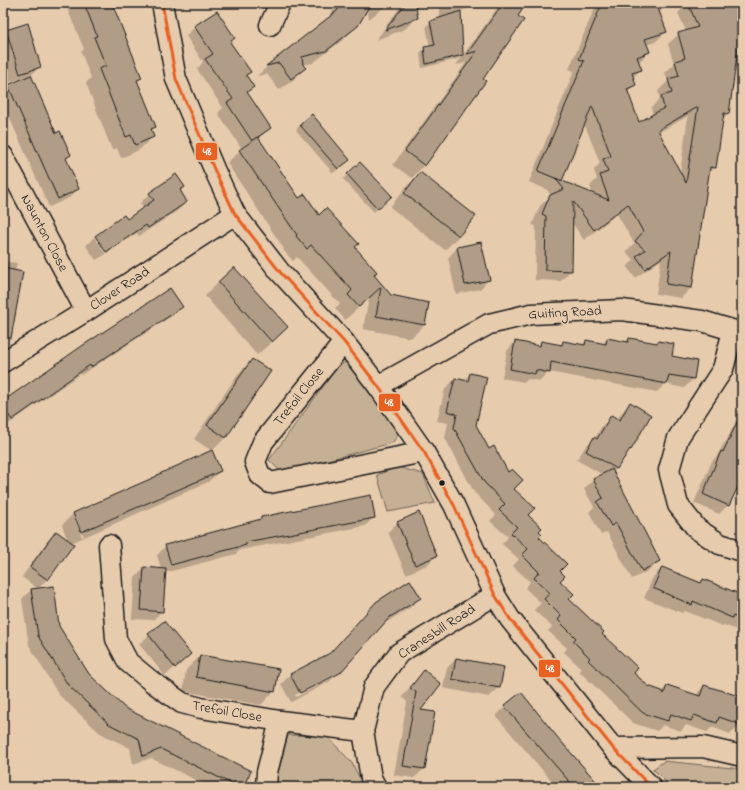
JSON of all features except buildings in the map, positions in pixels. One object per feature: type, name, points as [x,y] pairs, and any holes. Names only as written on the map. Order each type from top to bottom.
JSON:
[{"type":"street","points":[[162,3],[176,79],[214,169],[235,214],[280,272],[344,342],[378,386],[424,452],[454,504],[495,595],[510,619],[613,748],[651,787]]},
{"type":"street","points":[[270,24],[280,3]]},
{"type":"street","name":"Naunton Close","points":[[3,156],[86,311]]},
{"type":"street","name":"Clover Road","points":[[3,362],[86,311],[235,214]]},
{"type":"street","name":"Guiting Road","points":[[378,386],[489,324],[531,314],[622,310],[702,321],[738,332]]},
{"type":"street","points":[[738,332],[723,369],[678,438],[669,470],[678,505],[697,529],[720,544],[742,552]]},
{"type":"street","name":"Trefoil Close","points":[[344,342],[263,442],[255,462],[260,475],[270,483],[424,452]]},
{"type":"street","name":"Trefoil Close","points":[[109,545],[116,639],[128,662],[151,682],[182,703],[202,708],[280,721],[363,731]]},
{"type":"street","name":"Cranesbill Road","points":[[376,787],[371,778],[363,731],[374,687],[400,653],[495,595]]},
{"type":"street","points":[[266,787],[267,772],[280,721]]},
{"type":"street","points":[[613,748],[703,746],[742,756]]},
{"type":"shaded area","points":[[349,361],[400,433],[392,443],[281,472],[269,460],[339,365]]},
{"type":"shaded area","points":[[397,467],[423,474],[435,503],[388,512],[377,475]]},
{"type":"shaded area","points":[[288,735],[327,736],[352,763],[364,787],[274,787]]},
{"type":"shaded area","points":[[664,761],[742,769],[742,787],[671,787],[653,769]]},
{"type":"transit line","name":"48","points":[[162,3],[176,79],[214,169],[235,214],[280,272],[344,342],[378,386],[424,452],[454,505],[495,595],[510,619],[613,748],[651,787]]}]
